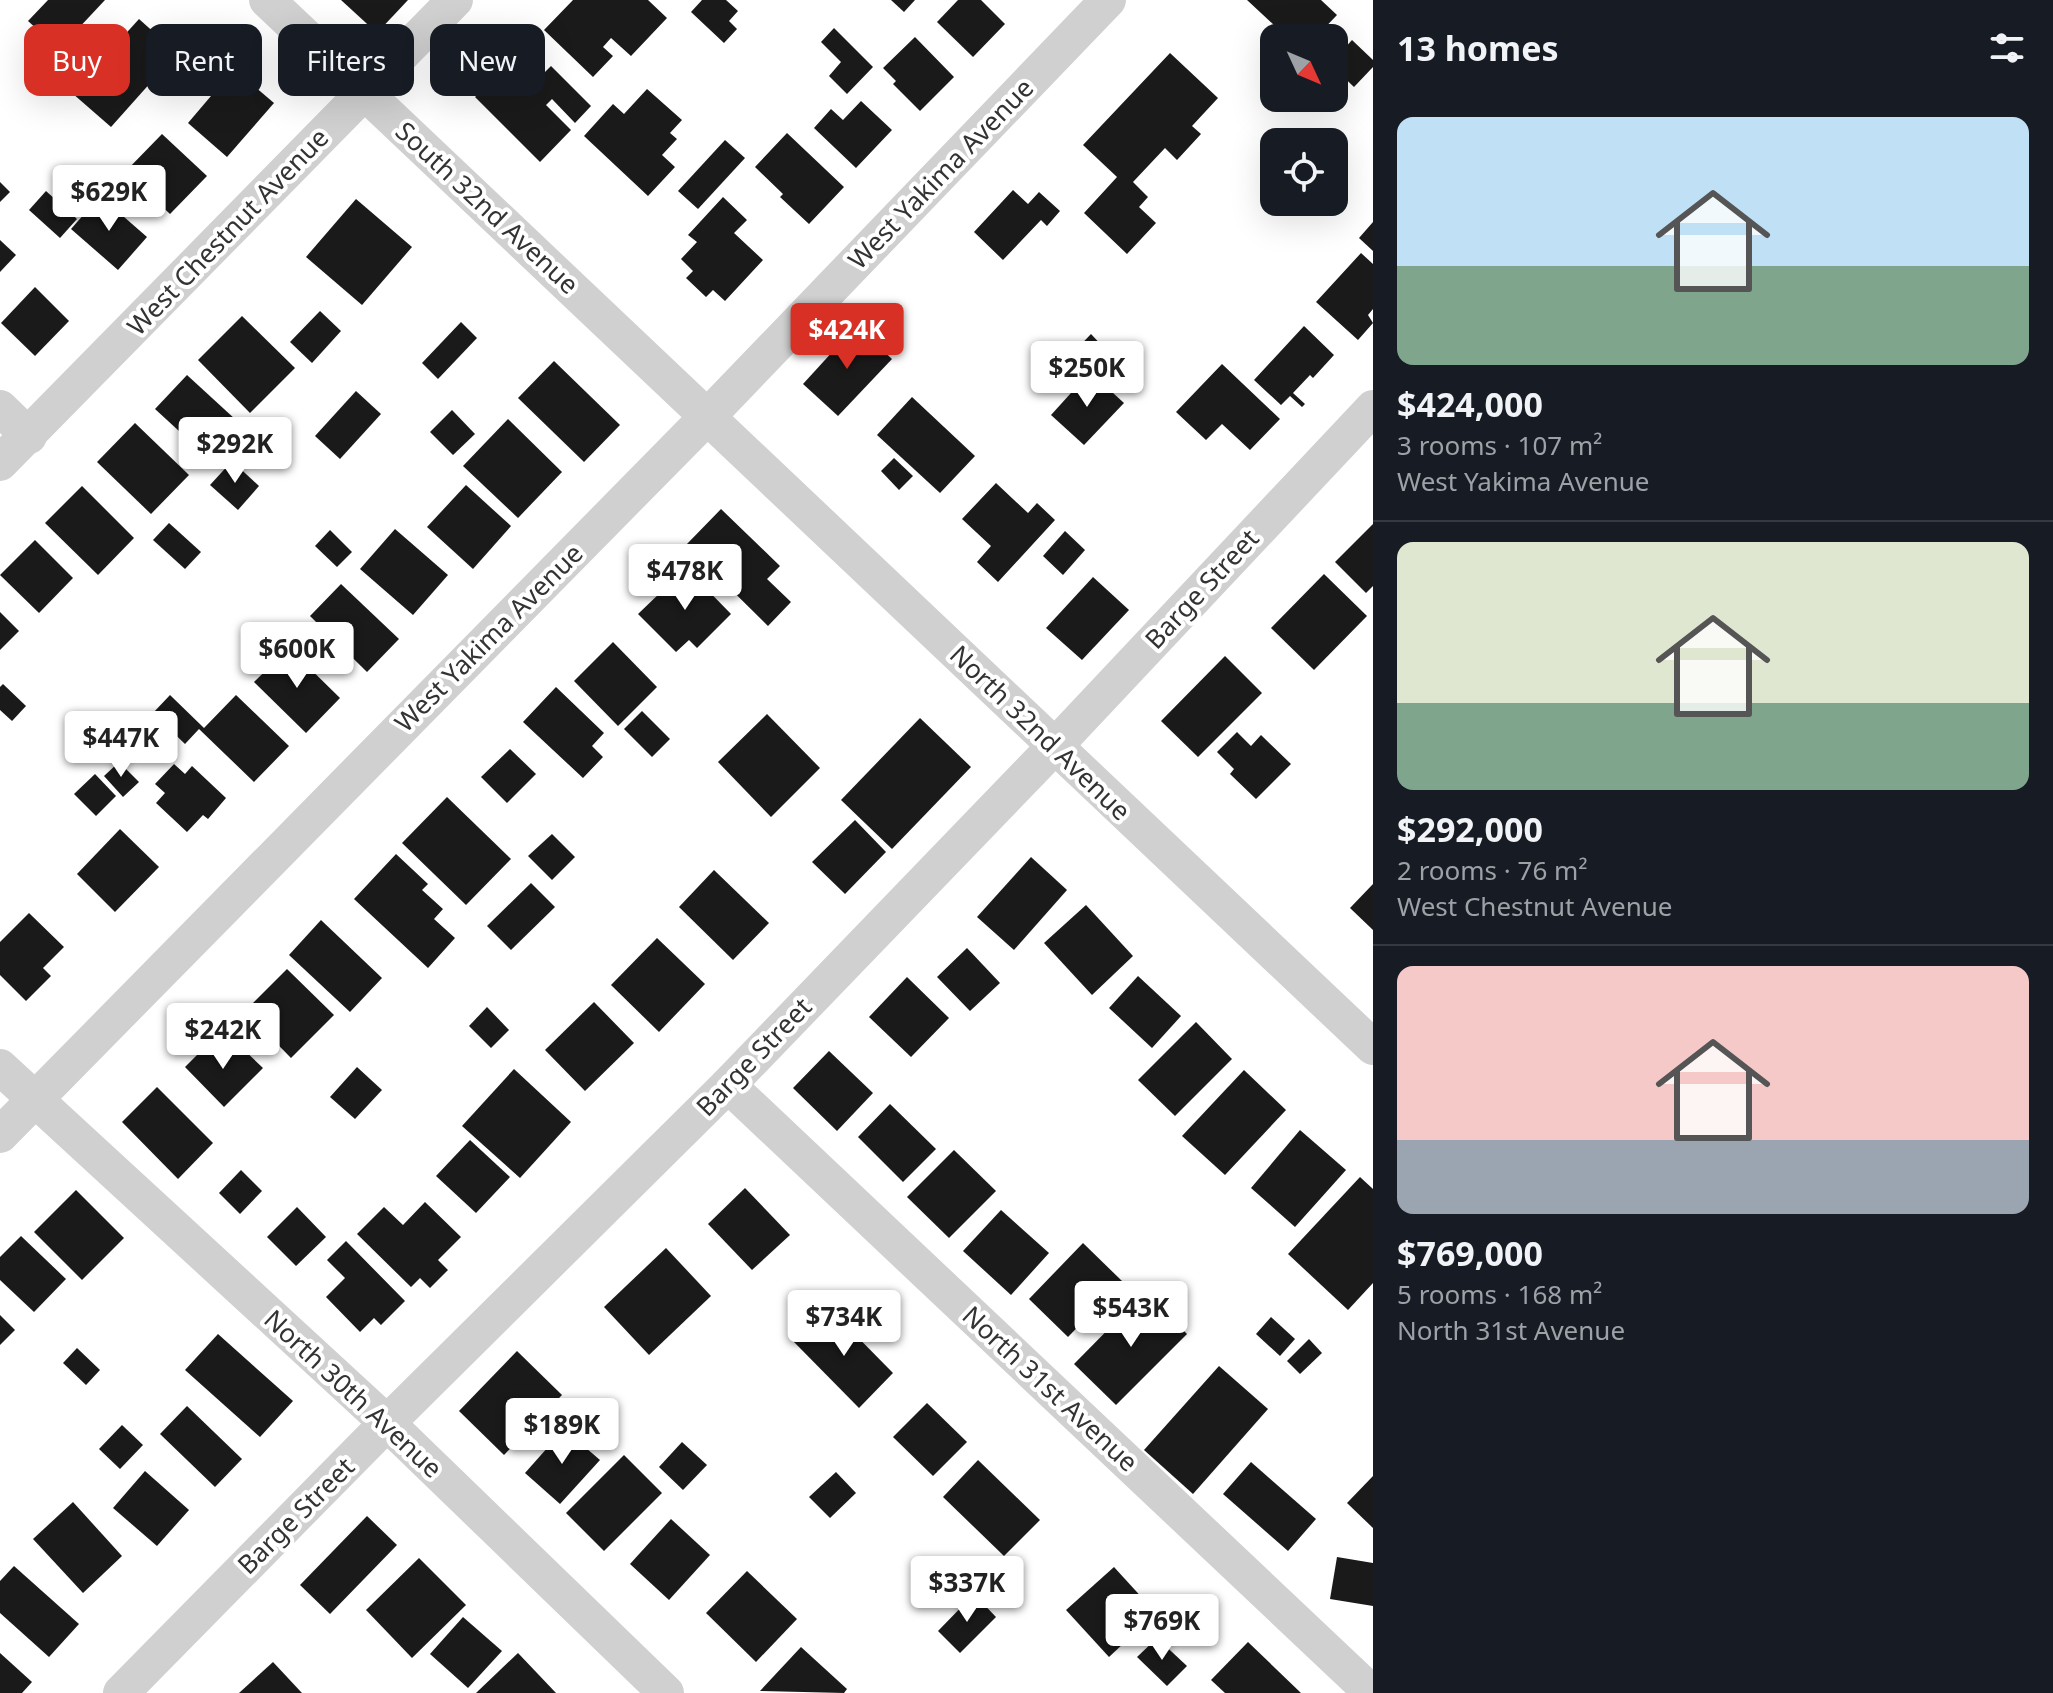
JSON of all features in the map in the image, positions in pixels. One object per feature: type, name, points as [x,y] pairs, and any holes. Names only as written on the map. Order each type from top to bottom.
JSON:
[{"type":"street","name":"South 32nd Avenue","points":[[267,0],[292,24]]},
{"type":"street","name":"West Chestnut Avenue","points":[[414,42],[455,0]]},
{"type":"street","name":"West Yakima Avenue","points":[[0,1135],[709,415],[1108,0]]},
{"type":"street","name":"West Chestnut Avenue","points":[[0,463],[362,96]]},
{"type":"street","name":"South 32nd Avenue","points":[[368,96],[709,415]]},
{"type":"street","points":[[0,408],[29,436]]},
{"type":"street","name":"Barge Street","points":[[121,1693],[387,1423],[728,1085],[1054,747],[1373,408]]},
{"type":"street","name":"North 32nd Avenue","points":[[709,415],[1054,747],[1373,1047]]},
{"type":"street","name":"North 30th Avenue","points":[[0,1067],[387,1423],[666,1693]]},
{"type":"street","name":"North 31st Avenue","points":[[728,1085],[1372,1693]]},
{"type":"building","points":[[48,0],[105,0],[82,24],[31,24],[28,21]]},
{"type":"building","points":[[341,0],[408,0],[385,24],[367,24]]},
{"type":"building","points":[[573,0],[648,0],[667,18],[631,56],[611,38],[603,47],[613,56],[593,77],[545,29]]},
{"type":"building","points":[[702,0],[726,0],[738,11],[729,21],[737,29],[724,43],[691,12]]},
{"type":"building","points":[[891,0],[915,0],[904,12]]},
{"type":"building","points":[[958,0],[981,0],[1005,24],[973,57],[937,22]]},
{"type":"building","points":[[1247,0],[1321,0],[1337,15],[1328,24],[1273,24]]},
{"type":"building","points":[[139,19],[146,25],[146,88],[111,127],[75,96],[130,96],[130,29]]},
{"type":"building","points":[[834,28],[873,67],[847,94],[829,76],[841,62],[821,42]]},
{"type":"building","points":[[915,37],[954,77],[920,111],[893,84],[896,81],[883,68]]},
{"type":"building","points":[[1352,40],[1373,60],[1373,67],[1354,87],[1348,81],[1348,44]]},
{"type":"building","points":[[1170,53],[1218,98],[1192,126],[1201,134],[1177,160],[1165,148],[1133,182],[1148,197],[1139,207],[1156,223],[1127,254],[1084,213],[1117,177],[1083,145]]},
{"type":"building","points":[[551,66],[591,106],[575,123],[552,99],[546,105],[571,130],[540,162],[475,97],[545,96],[545,72]]},
{"type":"building","points":[[647,89],[682,120],[670,133],[677,139],[662,155],[675,167],[648,196],[584,136],[613,104],[624,114]]},
{"type":"building","points":[[262,93],[274,103],[227,157],[188,123],[211,96],[262,96]]},
{"type":"building","points":[[861,101],[892,130],[856,168],[814,128],[831,109],[843,120]]},
{"type":"building","points":[[787,133],[844,187],[809,224],[780,197],[783,194],[755,167]]},
{"type":"building","points":[[162,134],[207,176],[170,214],[125,172]]},
{"type":"building","points":[[725,140],[745,158],[698,209],[678,191]]},
{"type":"building","points":[[0,182],[10,192],[0,202]]},
{"type":"building","points":[[1013,190],[1028,204],[1039,192],[1060,211],[1047,226],[1041,220],[1003,260],[974,232]]},
{"type":"building","points":[[46,191],[77,219],[60,238],[29,210]]},
{"type":"building","points":[[100,196],[147,237],[118,270],[71,229]]},
{"type":"building","points":[[723,197],[747,220],[734,233],[763,260],[725,301],[713,290],[706,297],[686,278],[693,271],[681,259],[697,242],[688,235]]},
{"type":"building","points":[[356,199],[412,247],[362,305],[306,257]]},
{"type":"building","points":[[1373,222],[1373,251],[1359,238]]},
{"type":"building","points":[[0,240],[16,255],[0,272]]},
{"type":"building","points":[[1361,253],[1373,264],[1373,309],[1368,315],[1373,323],[1358,340],[1316,302]]},
{"type":"building","points":[[35,287],[69,321],[35,356],[1,323]]},
{"type":"building","points":[[320,311],[341,331],[312,363],[290,342]]},
{"type":"building","points":[[242,316],[295,368],[250,413],[198,360]]},
{"type":"building","points":[[461,322],[477,338],[438,379],[422,363]]},
{"type":"building","points":[[856,326],[892,359],[838,416],[803,384]]},
{"type":"building","points":[[1304,326],[1334,355],[1313,378],[1310,375],[1293,393],[1305,404],[1302,407],[1290,396],[1281,405],[1254,380]]},
{"type":"building","points":[[1091,334],[1107,351],[1086,372],[1070,356]]},
{"type":"building","points":[[554,361],[620,425],[584,462],[518,398]]},
{"type":"building","points":[[1222,364],[1280,419],[1250,450],[1222,424],[1206,440],[1176,412]]},
{"type":"building","points":[[1090,372],[1124,403],[1084,445],[1051,415]]},
{"type":"building","points":[[187,375],[248,431],[216,465],[155,409]]},
{"type":"building","points":[[356,391],[381,414],[340,459],[315,436]]},
{"type":"building","points":[[912,397],[975,456],[940,493],[877,435]]},
{"type":"building","points":[[452,410],[475,434],[453,455],[430,432]]},
{"type":"building","points":[[508,419],[562,472],[518,518],[463,466]]},
{"type":"building","points":[[135,423],[189,475],[151,514],[97,462]]},
{"type":"building","points":[[894,458],[913,476],[899,490],[881,471]]},
{"type":"building","points":[[232,461],[259,486],[238,510],[210,485]]},
{"type":"building","points":[[996,483],[1028,513],[1037,503],[1055,520],[998,582],[977,562],[991,546],[962,519]]},
{"type":"building","points":[[466,485],[511,526],[473,569],[427,527]]},
{"type":"building","points":[[82,486],[134,538],[98,575],[45,523]]},
{"type":"building","points":[[721,509],[780,566],[767,579],[791,602],[768,626],[686,545]]},
{"type":"building","points":[[169,523],[201,552],[185,569],[153,540]]},
{"type":"building","points":[[1373,524],[1373,586],[1366,593],[1335,562]]},
{"type":"building","points":[[395,529],[448,575],[413,615],[360,569]]},
{"type":"building","points":[[330,530],[352,552],[337,567],[315,546]]},
{"type":"building","points":[[1065,531],[1085,550],[1063,575],[1043,556]]},
{"type":"building","points":[[35,540],[73,578],[39,613],[0,575]]},
{"type":"building","points":[[686,568],[731,614],[697,648],[689,640],[676,652],[638,614]]},
{"type":"building","points":[[1324,574],[1367,616],[1314,670],[1271,628]]},
{"type":"building","points":[[1093,577],[1129,610],[1082,660],[1046,628]]},
{"type":"building","points":[[341,584],[399,639],[367,672],[310,616]]},
{"type":"building","points":[[0,612],[19,631],[0,650]]},
{"type":"building","points":[[613,642],[657,687],[618,726],[574,681]]},
{"type":"building","points":[[289,648],[340,698],[306,733],[254,682]]},
{"type":"building","points":[[1225,656],[1262,693],[1198,757],[1161,721]]},
{"type":"building","points":[[3,684],[26,706],[12,721],[0,710],[0,687]]},
{"type":"building","points":[[556,687],[604,733],[592,746],[603,757],[583,778],[523,722]]},
{"type":"building","points":[[170,695],[204,728],[236,695],[289,746],[254,782],[199,729],[185,744],[153,713]]},
{"type":"building","points":[[642,711],[670,739],[652,757],[624,729]]},
{"type":"building","points":[[767,714],[820,768],[771,817],[718,762]]},
{"type":"building","points":[[920,718],[971,767],[892,849],[841,800]]},
{"type":"building","points":[[1237,732],[1251,746],[1261,735],[1291,764],[1256,799],[1230,774],[1234,769],[1217,752]]},
{"type":"building","points":[[510,749],[536,774],[507,803],[481,777]]},
{"type":"building","points":[[119,762],[139,782],[123,797],[104,776]]},
{"type":"building","points":[[174,764],[185,774],[192,766],[226,798],[208,819],[203,815],[187,832],[156,803],[165,793],[155,784]]},
{"type":"building","points":[[95,774],[116,796],[96,816],[74,794]]},
{"type":"building","points":[[447,797],[511,859],[466,905],[402,843]]},
{"type":"building","points":[[855,820],[886,852],[845,894],[812,862]]},
{"type":"building","points":[[120,829],[159,867],[115,912],[77,874]]},
{"type":"building","points":[[552,834],[575,857],[552,880],[528,856]]},
{"type":"building","points":[[396,854],[428,884],[422,890],[443,909],[434,919],[455,938],[428,968],[354,899]]},
{"type":"building","points":[[1031,857],[1067,890],[1014,950],[977,917]]},
{"type":"building","points":[[714,870],[769,923],[733,960],[679,907]]},
{"type":"building","points":[[531,883],[555,907],[511,950],[487,926]]},
{"type":"building","points":[[1373,884],[1373,930],[1350,908]]},
{"type":"building","points":[[1086,905],[1133,956],[1092,995],[1044,943]]},
{"type":"building","points":[[29,913],[64,947],[43,968],[51,976],[26,1001],[0,975],[0,942]]},
{"type":"building","points":[[321,920],[382,978],[350,1012],[289,955]]},
{"type":"building","points":[[657,938],[705,984],[659,1032],[611,985]]},
{"type":"building","points":[[967,948],[1000,983],[970,1011],[937,977]]},
{"type":"building","points":[[287,969],[334,1015],[291,1058],[245,1011]]},
{"type":"building","points":[[1138,976],[1181,1016],[1152,1048],[1109,1008]]},
{"type":"building","points":[[907,977],[949,1018],[911,1057],[869,1017]]},
{"type":"building","points":[[594,1002],[634,1043],[585,1091],[545,1050]]},
{"type":"building","points":[[487,1007],[509,1030],[491,1048],[469,1026]]},
{"type":"building","points":[[1196,1022],[1232,1059],[1175,1116],[1138,1080]]},
{"type":"building","points":[[214,1038],[230,1055],[239,1045],[263,1068],[224,1107],[185,1067]]},
{"type":"building","points":[[829,1051],[873,1093],[837,1131],[793,1088]]},
{"type":"building","points":[[357,1067],[382,1090],[355,1119],[330,1097]]},
{"type":"building","points":[[514,1069],[571,1122],[520,1178],[462,1126]]},
{"type":"building","points":[[1244,1070],[1286,1110],[1225,1175],[1182,1136]]},
{"type":"building","points":[[157,1087],[213,1143],[178,1179],[122,1122]]},
{"type":"building","points":[[890,1104],[936,1149],[903,1182],[858,1137]]},
{"type":"building","points":[[1300,1130],[1346,1170],[1295,1227],[1251,1188]]},
{"type":"building","points":[[470,1140],[510,1177],[476,1213],[436,1176]]},
{"type":"building","points":[[954,1150],[996,1191],[949,1238],[907,1197]]},
{"type":"building","points":[[241,1170],[262,1191],[240,1214],[219,1193]]},
{"type":"building","points":[[1360,1177],[1373,1189],[1373,1283],[1348,1310],[1288,1254]]},
{"type":"building","points":[[745,1188],[790,1235],[752,1270],[708,1224]]},
{"type":"building","points":[[76,1190],[124,1238],[82,1280],[34,1232]]},
{"type":"building","points":[[425,1202],[461,1237],[438,1260],[448,1270],[430,1288],[420,1278],[411,1287],[357,1234],[384,1207],[403,1225]]},
{"type":"building","points":[[297,1207],[326,1237],[296,1266],[267,1237]]},
{"type":"building","points":[[1001,1210],[1049,1253],[1011,1295],[963,1251]]},
{"type":"building","points":[[21,1236],[66,1279],[34,1312],[0,1280],[0,1257]]},
{"type":"building","points":[[346,1241],[405,1301],[381,1325],[374,1318],[360,1332],[326,1297],[345,1278],[327,1260]]},
{"type":"building","points":[[1083,1243],[1122,1281],[1068,1337],[1029,1299]]},
{"type":"building","points":[[666,1248],[711,1296],[649,1355],[604,1307]]},
{"type":"building","points":[[1145,1292],[1187,1334],[1116,1405],[1074,1364]]},
{"type":"building","points":[[829,1308],[893,1373],[859,1408],[794,1342]]},
{"type":"building","points":[[0,1315],[15,1330],[0,1345]]},
{"type":"building","points":[[1271,1317],[1295,1339],[1280,1356],[1256,1334]]},
{"type":"building","points":[[218,1334],[293,1401],[260,1437],[185,1370]]},
{"type":"building","points":[[1309,1339],[1322,1353],[1300,1374],[1287,1361]]},
{"type":"building","points":[[77,1348],[100,1370],[86,1385],[63,1363]]},
{"type":"building","points":[[517,1351],[562,1395],[504,1455],[459,1411]]},
{"type":"building","points":[[1219,1366],[1268,1409],[1193,1494],[1144,1450]]},
{"type":"building","points":[[927,1403],[967,1442],[933,1476],[893,1437]]},
{"type":"building","points":[[187,1406],[242,1459],[215,1487],[160,1434]]},
{"type":"building","points":[[122,1425],[143,1445],[120,1469],[99,1449]]},
{"type":"building","points":[[564,1429],[600,1460],[560,1504],[525,1473]]},
{"type":"building","points":[[682,1442],[707,1465],[683,1490],[659,1467]]},
{"type":"building","points":[[624,1455],[662,1493],[604,1551],[566,1513]]},
{"type":"building","points":[[978,1460],[1040,1520],[1004,1556],[943,1497]]},
{"type":"building","points":[[1251,1462],[1316,1519],[1288,1551],[1223,1494]]},
{"type":"building","points":[[145,1471],[189,1510],[157,1546],[113,1508]]},
{"type":"building","points":[[836,1472],[856,1493],[830,1518],[809,1497]]},
{"type":"building","points":[[1373,1476],[1373,1528],[1347,1503]]},
{"type":"building","points":[[73,1502],[122,1556],[83,1593],[33,1539]]},
{"type":"building","points":[[367,1516],[397,1545],[330,1614],[300,1585]]},
{"type":"building","points":[[671,1519],[710,1555],[669,1600],[630,1564]]},
{"type":"building","points":[[1337,1557],[1373,1563],[1373,1606],[1330,1599]]},
{"type":"building","points":[[419,1558],[466,1605],[412,1658],[366,1610]]},
{"type":"building","points":[[14,1566],[79,1624],[49,1657],[0,1613],[0,1581]]},
{"type":"building","points":[[1114,1567],[1156,1613],[1109,1657],[1066,1610]]},
{"type":"building","points":[[747,1571],[797,1619],[756,1662],[706,1613]]},
{"type":"building","points":[[974,1594],[996,1617],[960,1653],[938,1631]]},
{"type":"building","points":[[463,1617],[502,1651],[468,1688],[430,1654]]},
{"type":"building","points":[[1157,1638],[1187,1666],[1167,1686],[1137,1657]]},
{"type":"building","points":[[1248,1642],[1301,1693],[1225,1693],[1211,1680]]},
{"type":"building","points":[[801,1647],[847,1689],[844,1693],[760,1691]]},
{"type":"building","points":[[0,1653],[32,1682],[22,1693],[0,1693]]},
{"type":"building","points":[[518,1653],[556,1693],[476,1693]]},
{"type":"building","points":[[273,1662],[302,1693],[239,1693]]}]
